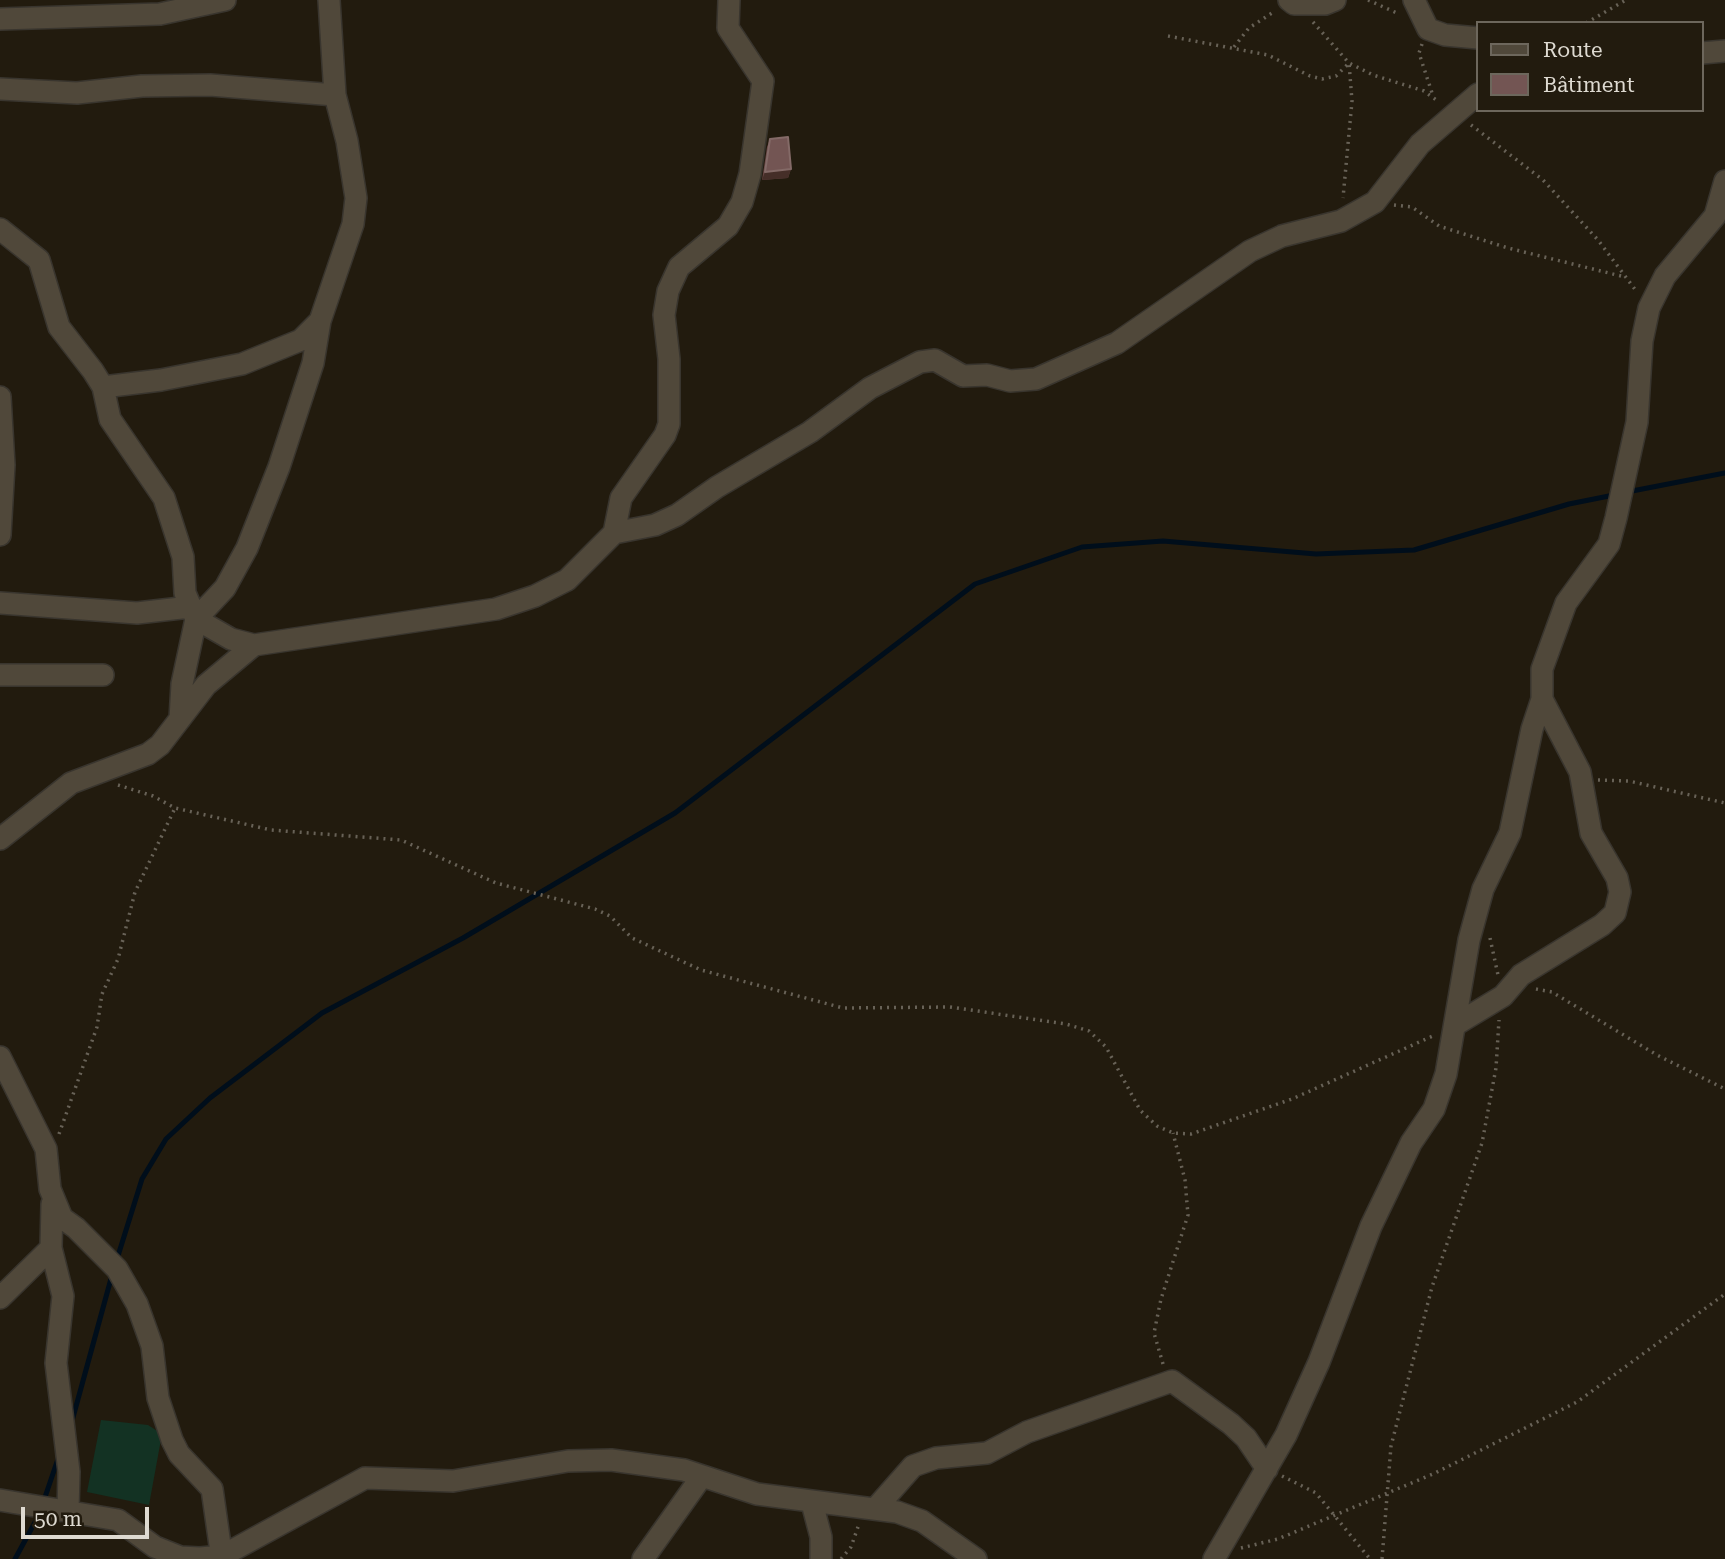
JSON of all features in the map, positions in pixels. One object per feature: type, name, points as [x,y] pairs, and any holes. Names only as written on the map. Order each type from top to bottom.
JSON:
[{"type":"street","points":[[0,19],[160,14],[225,0]]},
{"type":"street","points":[[193,613],[225,588],[247,548],[279,467],[313,363],[320,321],[353,224],[356,198],[347,141],[335,95],[329,0]]},
{"type":"street","points":[[0,603],[137,613],[193,613],[231,639],[254,645],[496,609],[567,580],[614,533],[621,498],[665,435],[669,424],[669,359],[664,315],[668,291],[679,267],[728,226],[742,202],[750,174],[763,81],[728,28],[729,0]]},
{"type":"street","points":[[1291,2],[1325,4],[1335,0]]},
{"type":"street","points":[[1414,0],[1428,29],[1445,35],[1476,38]]},
{"type":"street","points":[[1704,53],[1725,51]]},
{"type":"street","points":[[0,89],[77,93],[142,86],[209,85],[335,95]]},
{"type":"street","points":[[614,533],[655,525],[677,515],[810,432],[870,388],[903,368],[935,360],[963,376],[987,375],[1010,381],[1036,379],[1117,343],[1250,251],[1282,236],[1341,221],[1375,202],[1420,144],[1476,96]]},
{"type":"street","points":[[1216,1556],[1267,1469],[1319,1362],[1371,1226],[1411,1143],[1434,1109],[1446,1074],[1469,940],[1483,889],[1510,833],[1532,729],[1542,699],[1542,669],[1566,603],[1609,544],[1637,422],[1642,341],[1649,308],[1665,276],[1714,216],[1725,181]]},
{"type":"street","points":[[0,229],[39,260],[59,327],[103,387],[110,419],[164,498],[183,557],[185,593],[193,613],[181,684],[180,719]]},
{"type":"street","points":[[103,387],[160,380],[242,364],[301,340],[320,321]]},
{"type":"street","points":[[0,397],[4,466],[0,536]]},
{"type":"street","points":[[0,839],[71,783],[148,754],[166,740],[206,685],[254,645]]},
{"type":"street","points":[[0,675],[103,675]]},
{"type":"street","points":[[1455,1025],[1503,996],[1521,975],[1602,925],[1615,913],[1620,892],[1617,878],[1591,834],[1582,779],[1542,699]]},
{"type":"street","points":[[0,1057],[46,1149],[50,1163],[54,1220],[51,1248],[62,1279],[63,1296],[56,1363],[69,1472],[68,1511]]},
{"type":"street","points":[[50,1189],[62,1218],[76,1227],[117,1269],[137,1304],[152,1346],[153,1372],[172,1440],[178,1454],[212,1489],[222,1557]]},
{"type":"street","points":[[0,1298],[51,1248]]},
{"type":"street","points":[[876,1508],[913,1466],[936,1458],[988,1453],[1027,1432],[1172,1381],[1231,1424],[1246,1438],[1267,1469]]},
{"type":"street","points":[[0,1500],[118,1520],[155,1547],[179,1558],[222,1557],[365,1478],[453,1480],[568,1461],[611,1460],[684,1470],[757,1494],[812,1503],[876,1508],[922,1521],[976,1559]]},
{"type":"street","points":[[643,1559],[702,1476]]},
{"type":"street","points":[[812,1503],[821,1537],[821,1559]]},
{"type":"path","points":[[1589,21],[1626,0]]},
{"type":"path","points":[[1234,47],[1249,28],[1269,13],[1291,2],[1349,63],[1373,75],[1424,91],[1543,180],[1598,240],[1649,308]]},
{"type":"path","points":[[1428,29],[1419,53],[1434,98]]},
{"type":"path","points":[[1168,36],[1268,55],[1310,76],[1322,79],[1336,76],[1349,63]]},
{"type":"path","points":[[1341,221],[1352,100],[1349,63]]},
{"type":"path","points":[[1375,202],[1412,206],[1439,226],[1508,248],[1625,277]]},
{"type":"path","points":[[1582,779],[1629,781],[1725,803]]},
{"type":"path","points":[[115,784],[153,796],[175,808],[271,831],[401,840],[496,883],[595,909],[610,916],[632,938],[701,970],[843,1008],[950,1007],[1066,1024],[1089,1031],[1106,1047],[1140,1111],[1157,1126],[1174,1133],[1191,1135],[1292,1099],[1455,1025]]},
{"type":"path","points":[[50,1163],[97,1027],[102,994],[118,959],[135,892],[175,808]]},
{"type":"path","points":[[1382,1559],[1391,1446],[1433,1287],[1482,1143],[1496,1068],[1503,996],[1488,931]]},
{"type":"path","points":[[1503,996],[1525,987],[1552,992],[1657,1055],[1725,1089]]},
{"type":"path","points":[[1172,1381],[1158,1352],[1154,1333],[1161,1299],[1188,1215],[1185,1180],[1174,1133]]},
{"type":"path","points":[[1216,1556],[1278,1539],[1433,1474],[1577,1402],[1725,1294]]},
{"type":"path","points":[[1267,1469],[1316,1493],[1370,1559]]},
{"type":"path","points":[[841,1559],[851,1547],[860,1522],[876,1508]]},
{"type":"green space","points":[[101,1420],[148,1425],[162,1434],[149,1505],[87,1492]]},
{"type":"building","points":[[788,137],[791,169],[765,172],[770,139]]},
{"type":"waterway","points":[[1627,492],[1725,473]]},
{"type":"waterway","points":[[117,1259],[142,1179],[166,1139],[210,1098],[322,1013],[463,938],[675,813],[975,584],[1082,547],[1163,541],[1316,554],[1414,550],[1569,504],[1614,495]]},
{"type":"waterway","points":[[72,1421],[112,1275]]},
{"type":"waterway","points":[[43,1503],[59,1456]]},
{"type":"waterway","points":[[15,1559],[40,1513]]}]
